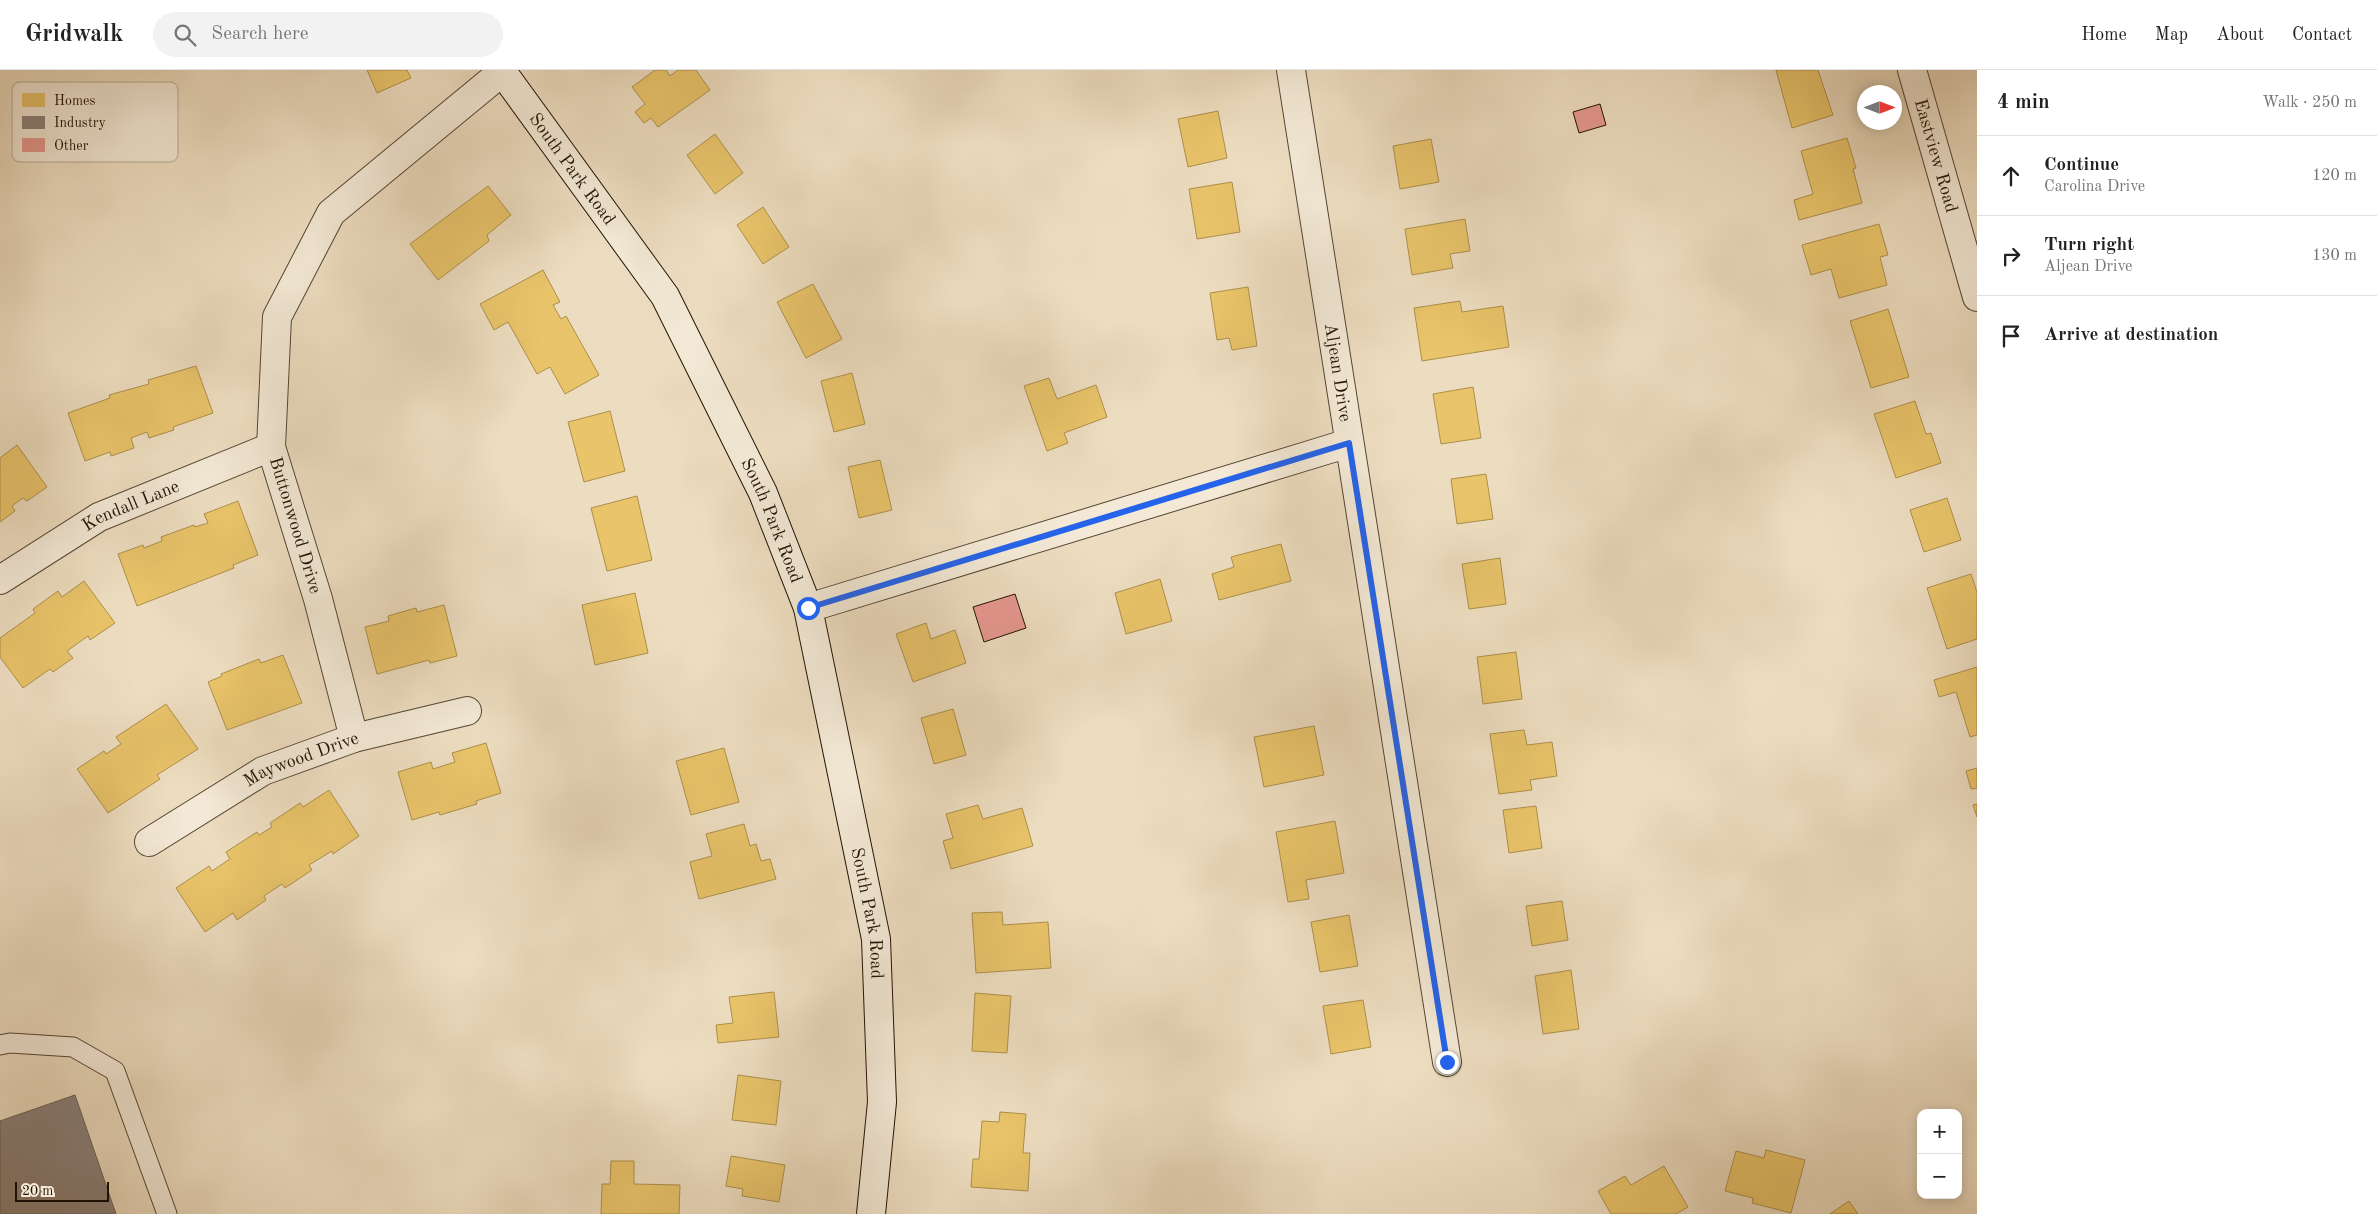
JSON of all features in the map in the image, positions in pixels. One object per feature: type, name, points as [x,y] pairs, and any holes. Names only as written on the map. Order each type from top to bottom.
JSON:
[{"type":"street","name":"Aljean Drive","points":[[1291,70],[1447,1062]]},
{"type":"street","name":"Eastview Road","points":[[1912,70],[1977,297]]},
{"type":"street","name":"Buttonwood Drive","points":[[354,738],[318,599],[271,447],[276,317],[331,212],[502,71]]},
{"type":"street","name":"South Park Road","points":[[502,71],[665,296],[763,493],[808,608],[876,939],[882,1102],[871,1214]]},
{"type":"street","points":[[808,608],[1349,443]]},
{"type":"street","name":"Kendall Lane","points":[[0,580],[99,517],[271,447]]},
{"type":"street","name":"Maywood Drive","points":[[149,842],[263,771],[354,738],[467,711]]},
{"type":"lane","points":[[0,1045],[10,1043],[73,1047],[115,1071],[167,1214]]},
{"type":"building: Homes","points":[[367,70],[407,70],[411,78],[377,93]]},
{"type":"building: Homes","points":[[655,70],[666,70],[670,76],[678,70],[696,70],[710,90],[658,127],[651,118],[644,123],[635,112],[645,104],[632,87]]},
{"type":"building: Homes","points":[[1776,70],[1818,70],[1833,115],[1792,128]]},
{"type":"building: Homes","points":[[1218,111],[1227,158],[1188,167],[1178,119]]},
{"type":"building: Homes","points":[[715,134],[743,173],[715,194],[687,155]]},
{"type":"building: Homes","points":[[1847,138],[1856,168],[1853,169],[1862,203],[1799,220],[1794,200],[1813,194],[1801,151]]},
{"type":"building: Homes","points":[[1431,139],[1439,182],[1400,189],[1393,146]]},
{"type":"building: Homes","points":[[1232,182],[1240,232],[1197,239],[1189,189]]},
{"type":"building: Homes","points":[[488,186],[511,215],[487,235],[489,241],[438,280],[410,244]]},
{"type":"building: Homes","points":[[763,207],[789,247],[763,264],[737,225]]},
{"type":"building: Homes","points":[[1465,219],[1470,251],[1450,254],[1453,268],[1412,275],[1405,229]]},
{"type":"building: Homes","points":[[1879,224],[1888,255],[1880,257],[1887,285],[1839,298],[1831,269],[1811,275],[1802,245]]},
{"type":"building: Homes","points":[[543,270],[560,302],[553,305],[561,319],[566,316],[599,375],[565,394],[550,367],[537,374],[508,322],[494,330],[480,304]]},
{"type":"building: Homes","points":[[813,284],[842,339],[806,358],[777,302]]},
{"type":"building: Homes","points":[[1248,287],[1257,346],[1232,350],[1229,338],[1217,340],[1210,293]]},
{"type":"building: Homes","points":[[1460,301],[1462,312],[1503,306],[1509,347],[1422,361],[1414,308]]},
{"type":"building: Homes","points":[[1888,309],[1909,377],[1871,388],[1850,321]]},
{"type":"building: Homes","points":[[196,366],[213,413],[173,427],[174,430],[149,438],[147,432],[131,438],[134,448],[111,456],[110,452],[85,461],[68,413],[110,398],[109,395],[149,384],[148,380]]},
{"type":"building: Homes","points":[[852,373],[865,424],[834,432],[821,381]]},
{"type":"building: Homes","points":[[1049,378],[1057,399],[1096,385],[1107,417],[1064,433],[1068,443],[1047,451],[1024,386]]},
{"type":"building: Homes","points":[[1473,387],[1481,438],[1441,444],[1433,394]]},
{"type":"building: Homes","points":[[1915,401],[1926,434],[1931,433],[1941,463],[1896,478],[1874,414]]},
{"type":"building: Homes","points":[[610,411],[625,471],[584,482],[568,422]]},
{"type":"building: Homes","points":[[17,445],[47,487],[27,501],[23,498],[12,506],[15,511],[0,522],[0,458]]},
{"type":"building: Homes","points":[[880,460],[892,510],[859,518],[848,467]]},
{"type":"building: Homes","points":[[1486,474],[1493,519],[1457,524],[1451,479]]},
{"type":"building: Homes","points":[[637,496],[652,560],[607,571],[591,508]]},
{"type":"building: Homes","points":[[1947,498],[1961,540],[1924,552],[1910,510]]},
{"type":"building: Homes","points":[[238,501],[258,555],[233,565],[234,568],[137,606],[118,554],[143,545],[144,548],[162,541],[161,537],[194,525],[195,527],[208,523],[204,514]]},
{"type":"building: Homes","points":[[1281,544],[1291,581],[1219,600],[1212,574],[1234,567],[1231,557]]},
{"type":"building: Homes","points":[[1500,558],[1506,604],[1469,609],[1462,564]]},
{"type":"building: Homes","points":[[1971,574],[1977,592],[1977,639],[1947,649],[1927,588]]},
{"type":"building: Homes","points":[[1160,579],[1172,621],[1126,634],[1115,593]]},
{"type":"building: Homes","points":[[84,581],[115,623],[90,640],[88,636],[67,651],[73,658],[53,672],[50,669],[23,688],[0,657],[0,638],[35,613],[33,609],[58,591],[62,597]]},
{"type":"building: Homes","points":[[635,593],[648,653],[595,665],[582,605]]},
{"type":"building: Homes","points":[[444,605],[457,656],[430,663],[429,660],[377,674],[365,627],[389,621],[388,616],[416,608],[417,612]]},
{"type":"building: Homes","points":[[926,623],[931,639],[955,630],[966,663],[913,682],[896,634]]},
{"type":"building: Homes","points":[[1516,652],[1522,699],[1483,704],[1477,657]]},
{"type":"building: Homes","points":[[283,655],[302,703],[227,730],[208,682],[222,676],[221,674],[259,659],[261,663]]},
{"type":"building: Homes","points":[[1977,667],[1977,735],[1970,737],[1956,692],[1939,697],[1934,680]]},
{"type":"building: Homes","points":[[166,704],[198,749],[157,775],[160,779],[108,813],[77,769],[104,751],[106,754],[121,744],[116,737]]},
{"type":"building: Homes","points":[[953,709],[966,755],[934,764],[921,718]]},
{"type":"building: Homes","points":[[1314,726],[1324,775],[1264,787],[1254,737]]},
{"type":"building: Homes","points":[[1524,730],[1527,745],[1552,742],[1557,776],[1530,780],[1532,790],[1499,794],[1490,734]]},
{"type":"building: Homes","points":[[486,743],[501,793],[476,801],[477,804],[440,815],[439,812],[412,820],[398,772],[431,762],[433,769],[455,762],[452,753]]},
{"type":"building: Homes","points":[[724,748],[739,802],[691,815],[676,761]]},
{"type":"building: Homes","points":[[1977,768],[1977,788],[1971,789],[1966,771]]},
{"type":"building: Homes","points":[[329,790],[359,836],[333,854],[332,851],[309,865],[312,870],[285,888],[282,884],[264,896],[266,900],[237,920],[233,913],[205,932],[176,888],[209,866],[212,871],[230,859],[226,852],[257,832],[259,835],[272,827],[270,823],[300,803],[303,807]]},
{"type":"building: Homes","points":[[1977,804],[1977,817],[1973,805]]},
{"type":"building: Homes","points":[[978,805],[983,819],[1022,808],[1033,846],[951,869],[943,841],[953,838],[946,814]]},
{"type":"building: Homes","points":[[1536,806],[1542,848],[1509,853],[1503,810]]},
{"type":"building: Homes","points":[[1335,821],[1344,873],[1306,880],[1309,899],[1288,902],[1276,832]]},
{"type":"building: Homes","points":[[744,824],[750,846],[756,844],[761,861],[770,859],[776,879],[699,899],[690,862],[712,856],[706,834]]},
{"type":"building: Homes","points":[[1562,901],[1568,940],[1532,946],[1526,906]]},
{"type":"building: Homes","points":[[1002,912],[1003,925],[1048,922],[1051,968],[976,973],[972,913]]},
{"type":"building: Homes","points":[[1349,915],[1358,966],[1320,972],[1311,922]]},
{"type":"building: Homes","points":[[1571,970],[1579,1029],[1543,1034],[1535,976]]},
{"type":"building: Homes","points":[[774,992],[779,1037],[718,1043],[716,1025],[733,1023],[729,997]]},
{"type":"building: Homes","points":[[975,993],[1011,996],[1007,1053],[972,1051]]},
{"type":"building: Homes","points":[[1363,1000],[1371,1047],[1331,1054],[1323,1006]]},
{"type":"building: Homes","points":[[738,1075],[781,1081],[776,1125],[732,1120]]},
{"type":"building: Homes","points":[[1000,1112],[1026,1114],[1023,1153],[1030,1153],[1028,1191],[971,1187],[973,1159],[979,1159],[982,1121],[999,1122]]},
{"type":"building: Homes","points":[[1766,1150],[1805,1160],[1791,1213],[1752,1203],[1753,1198],[1725,1191],[1736,1151],[1764,1158]]},
{"type":"building: Homes","points":[[731,1156],[785,1165],[779,1202],[742,1196],[743,1189],[726,1186]]},
{"type":"building: Homes","points":[[611,1161],[634,1161],[634,1184],[680,1185],[679,1214],[601,1214],[602,1184],[610,1184]]},
{"type":"building: Homes","points":[[1664,1166],[1688,1207],[1676,1214],[1611,1214],[1598,1191],[1625,1176],[1631,1185]]},
{"type":"building: Homes","points":[[1849,1201],[1858,1214],[1830,1214]]},
{"type":"building: Industry","points":[[75,1095],[116,1214],[0,1214],[0,1121]]},
{"type":"building: Other","points":[[1600,104],[1606,125],[1579,133],[1573,112]]},
{"type":"building: Other","points":[[1015,594],[1026,628],[984,642],[973,607]]},
{"type":"route","points":[[808,608],[1349,443],[1447,1062]]}]
